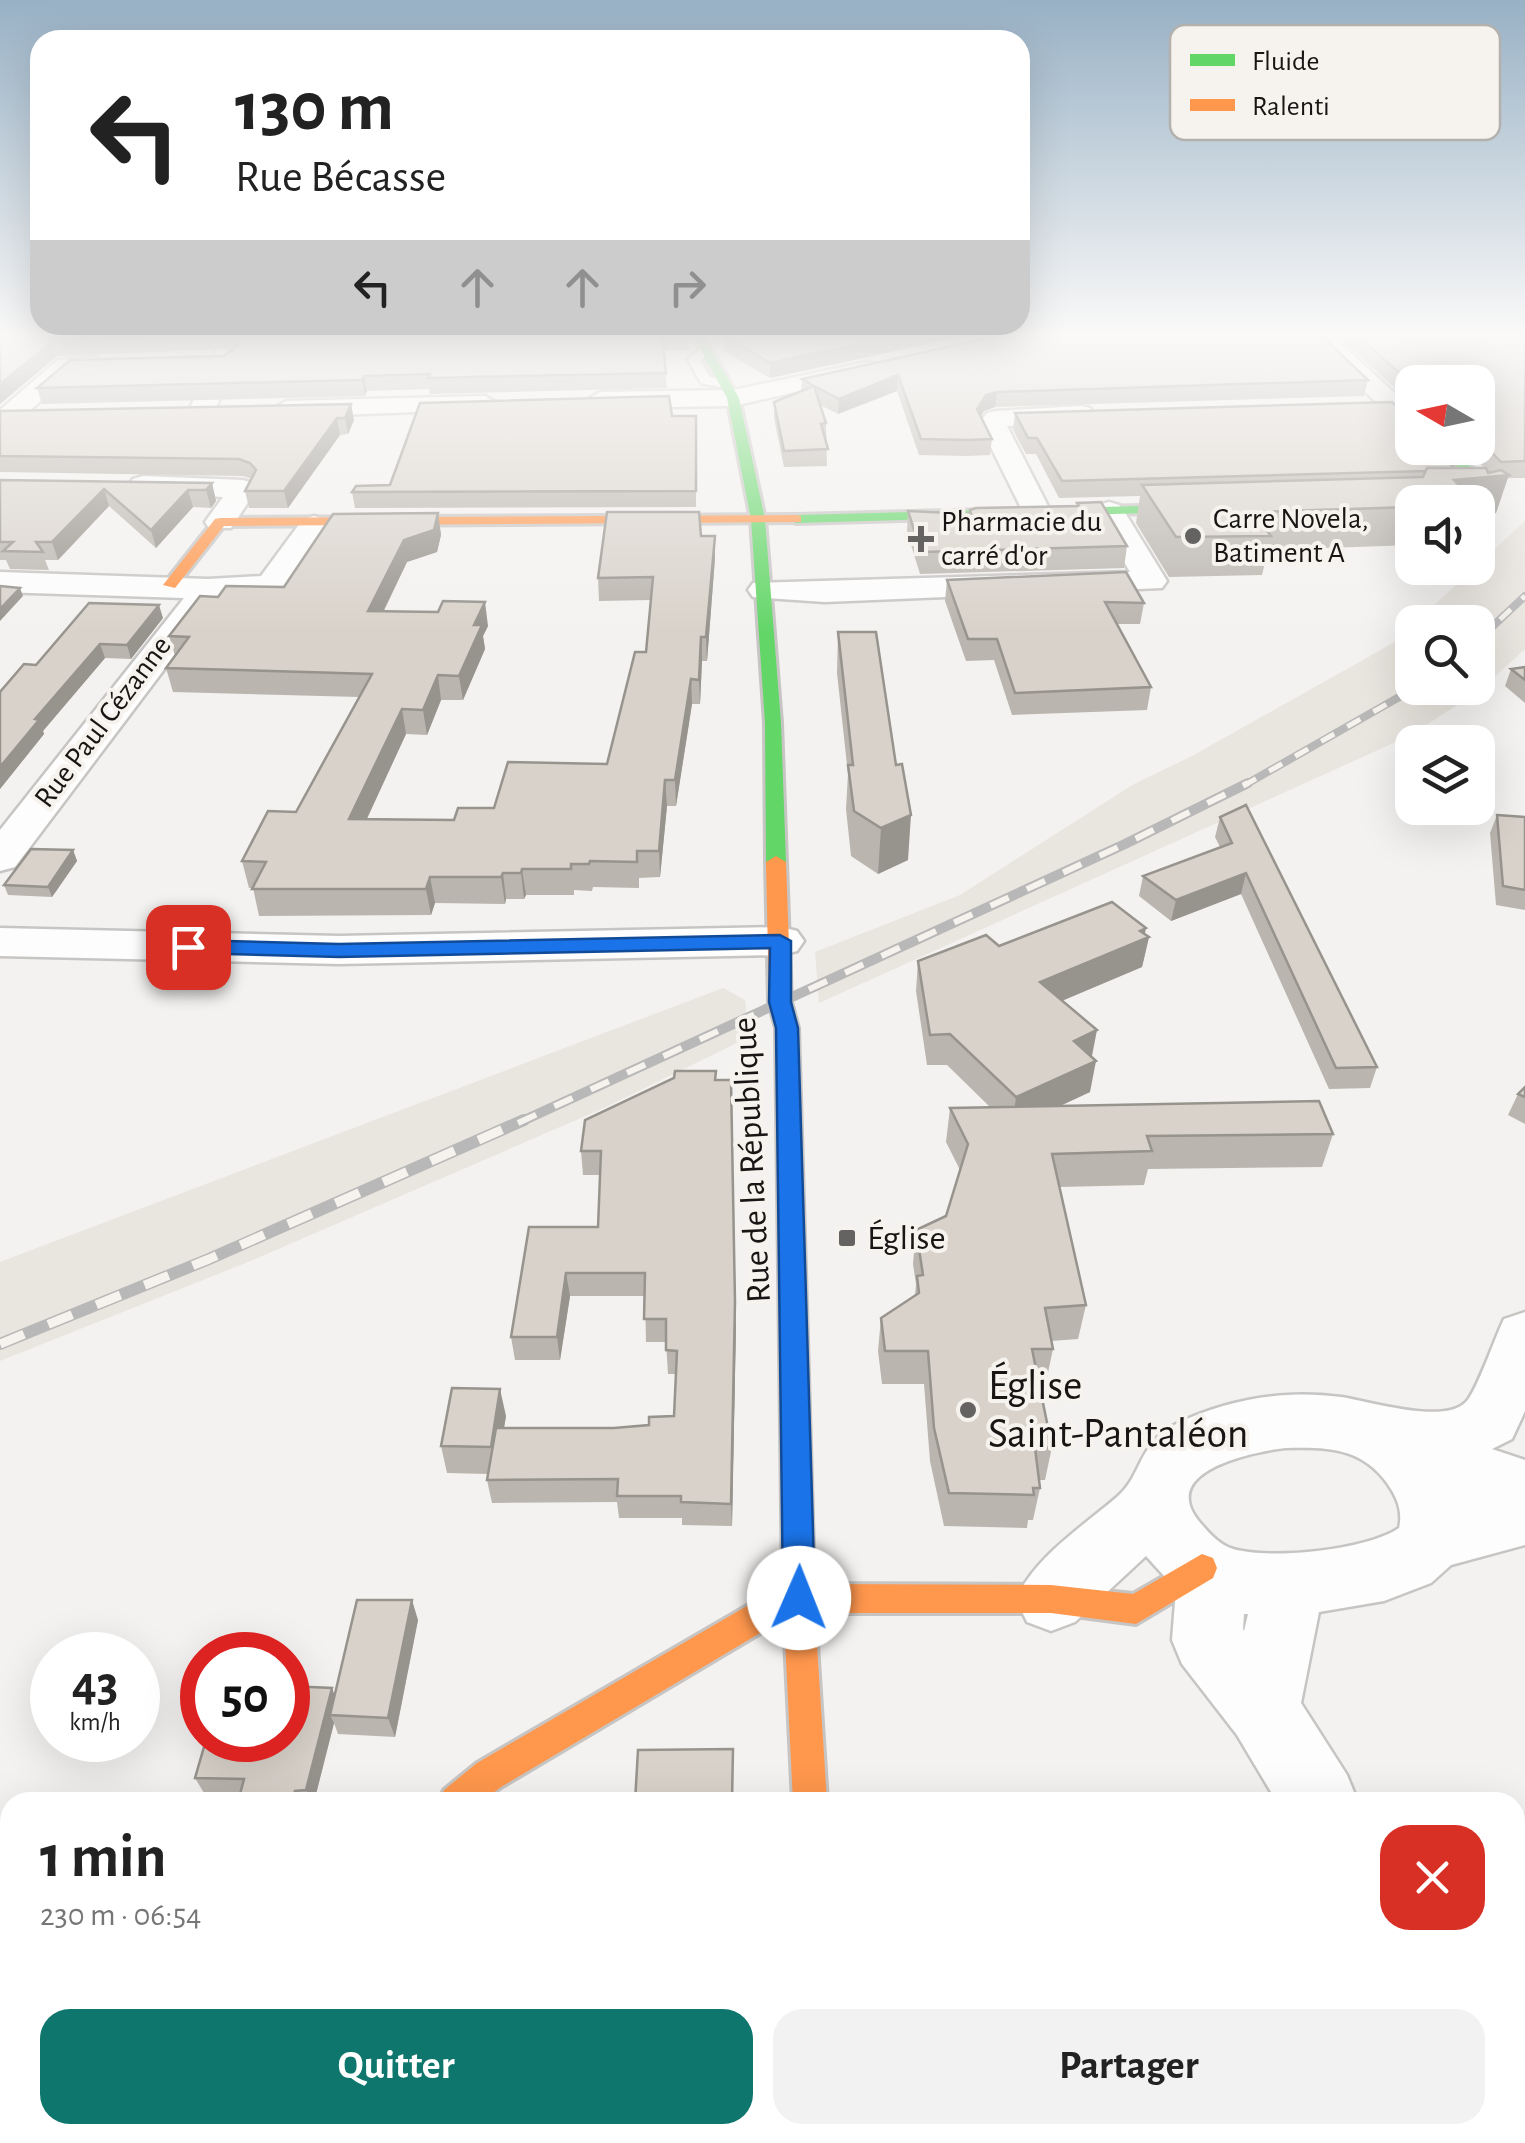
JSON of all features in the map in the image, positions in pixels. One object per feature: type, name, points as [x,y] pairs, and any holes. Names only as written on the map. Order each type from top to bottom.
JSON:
[{"type":"main road","name":"Rue de la République","points":[[739,432],[758,519],[764,590],[780,1002],[787,1028],[799,1598],[809,1792]]},
{"type":"main road","points":[[1459,465],[1480,485]]},
{"type":"main road","points":[[170,585],[220,522],[758,519],[1231,507]]},
{"type":"main road","points":[[468,1792],[489,1775],[763,1613],[799,1598],[1050,1599],[1136,1609],[1207,1571]]},
{"type":"street","points":[[996,432],[1036,512]]},
{"type":"street","points":[[114,484],[243,490],[220,522]]},
{"type":"street","points":[[764,590],[825,592],[1151,582],[1109,511]]},
{"type":"street","points":[[0,582],[208,588],[271,584],[303,524]]},
{"type":"street","name":"Rue Paul Cézanne","points":[[0,858],[208,588]]},
{"type":"street","points":[[0,942],[339,950],[780,941]]},
{"type":"street","points":[[1381,1438],[1454,1440],[1490,1420],[1525,1336]]},
{"type":"street","points":[[1525,1488],[1315,1419],[1273,1422],[1208,1437],[1178,1457],[1161,1479],[1157,1502],[1160,1520],[1178,1548],[1207,1571],[1236,1582],[1358,1577],[1410,1560],[1430,1540],[1525,1516]]},
{"type":"street","points":[[1381,1438],[1419,1470],[1434,1506],[1430,1540]]},
{"type":"street","points":[[1050,1599],[1157,1502]]},
{"type":"street","points":[[1207,1571],[1207,1640],[1263,1710],[1314,1792]]},
{"type":"street","points":[[1263,1710],[1290,1582]]},
{"type":"shaded area","points":[[1525,521],[1525,649],[1495,676],[1495,605],[1434,605],[1456,585],[1495,585],[1495,549]]},
{"type":"shaded area","points":[[1393,643],[1395,705],[1457,705],[1426,725],[1395,725],[1395,742],[819,1003],[815,952],[960,895],[1134,784],[1192,756]]},
{"type":"shaded area","points":[[723,988],[745,1000],[749,1037],[604,1108],[248,1262],[0,1361],[0,1262]]},
{"type":"building","points":[[0,432],[327,432],[284,491],[245,491],[256,470],[239,459],[0,456]]},
{"type":"building","points":[[409,432],[696,432],[696,491],[352,492],[356,486],[390,485]]},
{"type":"building","points":[[780,432],[823,432],[828,449],[784,451]]},
{"type":"building","points":[[918,432],[989,432],[992,439],[968,440],[921,439]]},
{"type":"building","points":[[1025,432],[1395,432],[1395,465],[1456,468],[1062,481],[1037,438],[1028,438]]},
{"type":"building","points":[[1495,432],[1525,432],[1525,461],[1501,462],[1495,456]]},
{"type":"building","points":[[1427,468],[1486,468],[1488,473],[1501,470],[1509,475],[1454,480],[1459,485],[1395,485],[1395,508],[1253,512],[1271,536],[1176,537],[1142,485],[1423,477]]},
{"type":"building","points":[[0,480],[212,483],[206,490],[188,490],[151,530],[104,489],[52,542],[36,542],[43,552],[3,551],[13,542],[0,542]]},
{"type":"building","points":[[1101,502],[1127,546],[921,552],[908,511],[971,514],[970,510],[976,508]]},
{"type":"building","points":[[607,512],[699,512],[701,536],[715,536],[699,680],[691,679],[675,780],[665,780],[659,851],[637,851],[637,862],[590,861],[571,864],[571,869],[522,869],[521,873],[503,873],[501,877],[430,877],[426,889],[252,889],[266,862],[242,861],[268,811],[296,812],[372,674],[166,668],[189,637],[169,636],[200,596],[218,597],[226,586],[284,587],[333,514],[438,513],[434,530],[404,540],[368,611],[438,612],[443,601],[485,602],[474,625],[482,625],[459,676],[438,675],[423,710],[402,709],[349,819],[454,820],[458,808],[494,808],[508,762],[607,764],[635,652],[646,652],[653,577],[598,578]]},
{"type":"building","points":[[1126,572],[1144,603],[1105,602],[1151,687],[1015,693],[997,639],[968,639],[947,580]]},
{"type":"building","points":[[0,586],[20,588],[0,609]]},
{"type":"building","points":[[89,603],[159,605],[127,645],[100,644],[35,719],[39,720],[0,767],[0,692],[24,664],[36,665]]},
{"type":"building","points":[[838,632],[876,632],[896,765],[902,764],[911,815],[881,828],[854,811],[848,765],[853,765]]},
{"type":"building","points":[[1525,667],[1525,680],[1511,669]]},
{"type":"building","points":[[1246,805],[1377,1067],[1336,1068],[1246,873],[1176,900],[1143,876],[1232,843],[1220,817]]},
{"type":"building","points":[[1497,815],[1525,817],[1525,890],[1503,886]]},
{"type":"building","points":[[31,849],[73,850],[48,887],[4,885]]},
{"type":"building","points":[[1112,902],[1146,928],[1140,931],[1149,937],[1040,982],[1097,1030],[1074,1041],[1096,1061],[1016,1097],[950,1034],[930,1035],[918,961],[986,935],[999,946]]},
{"type":"building","points":[[675,1071],[716,1071],[715,1080],[731,1080],[735,1302],[731,1504],[681,1502],[681,1496],[617,1496],[618,1479],[487,1480],[496,1428],[614,1428],[649,1425],[649,1417],[674,1416],[677,1351],[666,1350],[666,1319],[644,1319],[645,1273],[566,1273],[557,1337],[511,1337],[529,1227],[598,1227],[601,1151],[581,1151],[585,1120],[674,1078]]},
{"type":"building","points":[[1319,1101],[1333,1134],[1147,1136],[1152,1151],[1052,1154],[1086,1305],[1045,1308],[1053,1349],[1032,1349],[1052,1447],[1035,1448],[1040,1488],[1033,1488],[1034,1495],[949,1493],[934,1428],[928,1351],[885,1351],[881,1318],[919,1293],[917,1276],[923,1275],[916,1230],[946,1216],[968,1144],[950,1108]]},
{"type":"building","points":[[452,1388],[500,1389],[491,1447],[441,1446]]},
{"type":"building","points":[[357,1600],[412,1600],[388,1718],[330,1715]]},
{"type":"building","points":[[310,1687],[332,1688],[306,1790],[241,1792],[244,1779],[195,1778],[200,1762],[310,1762]]},
{"type":"building","points":[[733,1749],[732,1792],[636,1792],[638,1750]]},
{"type":"railway","points":[[1495,624],[1525,596]]},
{"type":"railway","points":[[1243,786],[1395,699]]},
{"type":"railway","points":[[518,1123],[1125,844],[1248,783]]},
{"type":"railway","points":[[0,1344],[209,1259],[524,1120]]},
{"type":"traffic: fast","points":[[740,432],[758,519],[773,723],[776,862]]},
{"type":"traffic: fast","points":[[1461,465],[1483,485]]},
{"type":"traffic: fast","points":[[796,519],[1214,508]]},
{"type":"traffic: slow","points":[[170,585],[220,522],[796,519]]},
{"type":"traffic: slow","points":[[776,862],[780,1002],[787,1028],[799,1598],[809,1792]]},
{"type":"traffic: slow","points":[[468,1792],[489,1775],[763,1613],[799,1598],[1051,1599],[1136,1609],[1202,1568]]},
{"type":"place","name":"Carre Novela, Batiment A","points":[[1193,536]]},
{"type":"place","name":"Pharmacie du carré d'or","points":[[921,539]]},
{"type":"place","name":"Église","points":[[847,1238]]},
{"type":"place","name":"Église Saint-Pantaléon","points":[[968,1410]]},
{"type":"route","points":[[188,947],[339,950],[780,941],[780,1002],[787,1028],[799,1598]]}]
